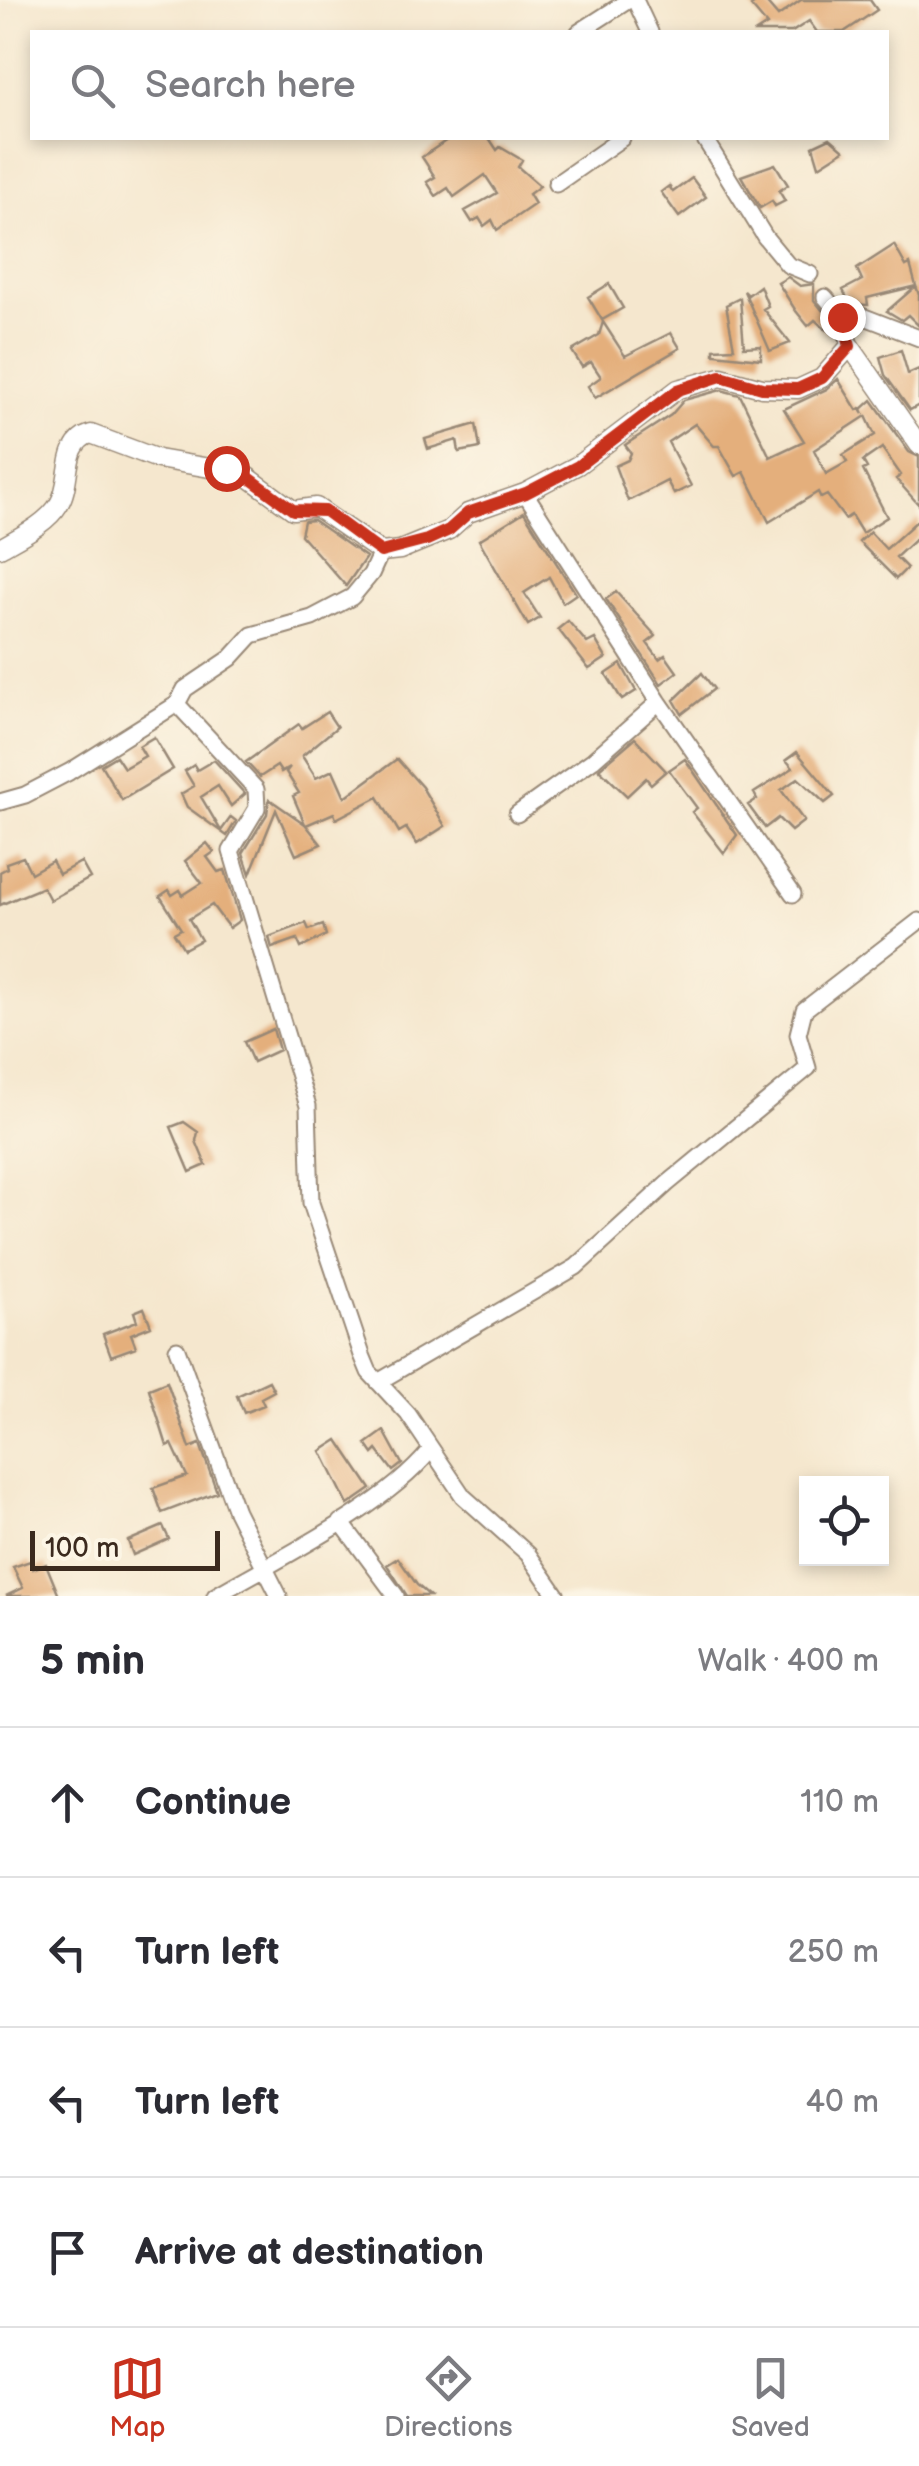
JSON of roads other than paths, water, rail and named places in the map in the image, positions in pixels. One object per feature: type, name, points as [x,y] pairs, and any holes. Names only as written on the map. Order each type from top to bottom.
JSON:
[{"type":"street","points":[[581,30],[632,0],[649,30]]},
{"type":"street","points":[[556,184],[619,140]]},
{"type":"street","points":[[705,140],[764,237],[788,264],[810,274]]},
{"type":"street","points":[[825,296],[842,317],[850,346],[919,445]]},
{"type":"street","points":[[842,317],[857,314],[919,338]]},
{"type":"street","points":[[381,552],[427,540],[449,530],[468,513],[526,493],[578,466],[678,390],[721,376],[762,388],[798,389],[822,378],[850,346]]},
{"type":"street","points":[[0,548],[48,517],[59,504],[73,448],[91,434],[158,459],[244,474],[293,510],[325,511],[381,552]]},
{"type":"street","points":[[526,493],[659,702],[793,894]]},
{"type":"street","points":[[0,802],[69,772],[177,704],[185,689],[231,658],[252,635],[312,618],[352,597],[371,574],[381,552]]},
{"type":"street","points":[[518,814],[593,760],[659,702]]},
{"type":"street","points":[[177,704],[256,789],[257,808],[231,851],[308,1106],[312,1203],[362,1355],[378,1382],[408,1414],[429,1452],[463,1496],[528,1554],[558,1596]]},
{"type":"street","points":[[378,1382],[576,1268],[666,1184],[808,1068],[798,1034],[804,1010],[919,921]]},
{"type":"street","points":[[176,1349],[226,1485],[262,1568],[279,1596]]},
{"type":"street","points":[[216,1596],[341,1522],[404,1478],[429,1452]]},
{"type":"street","points":[[341,1522],[396,1596]]}]
